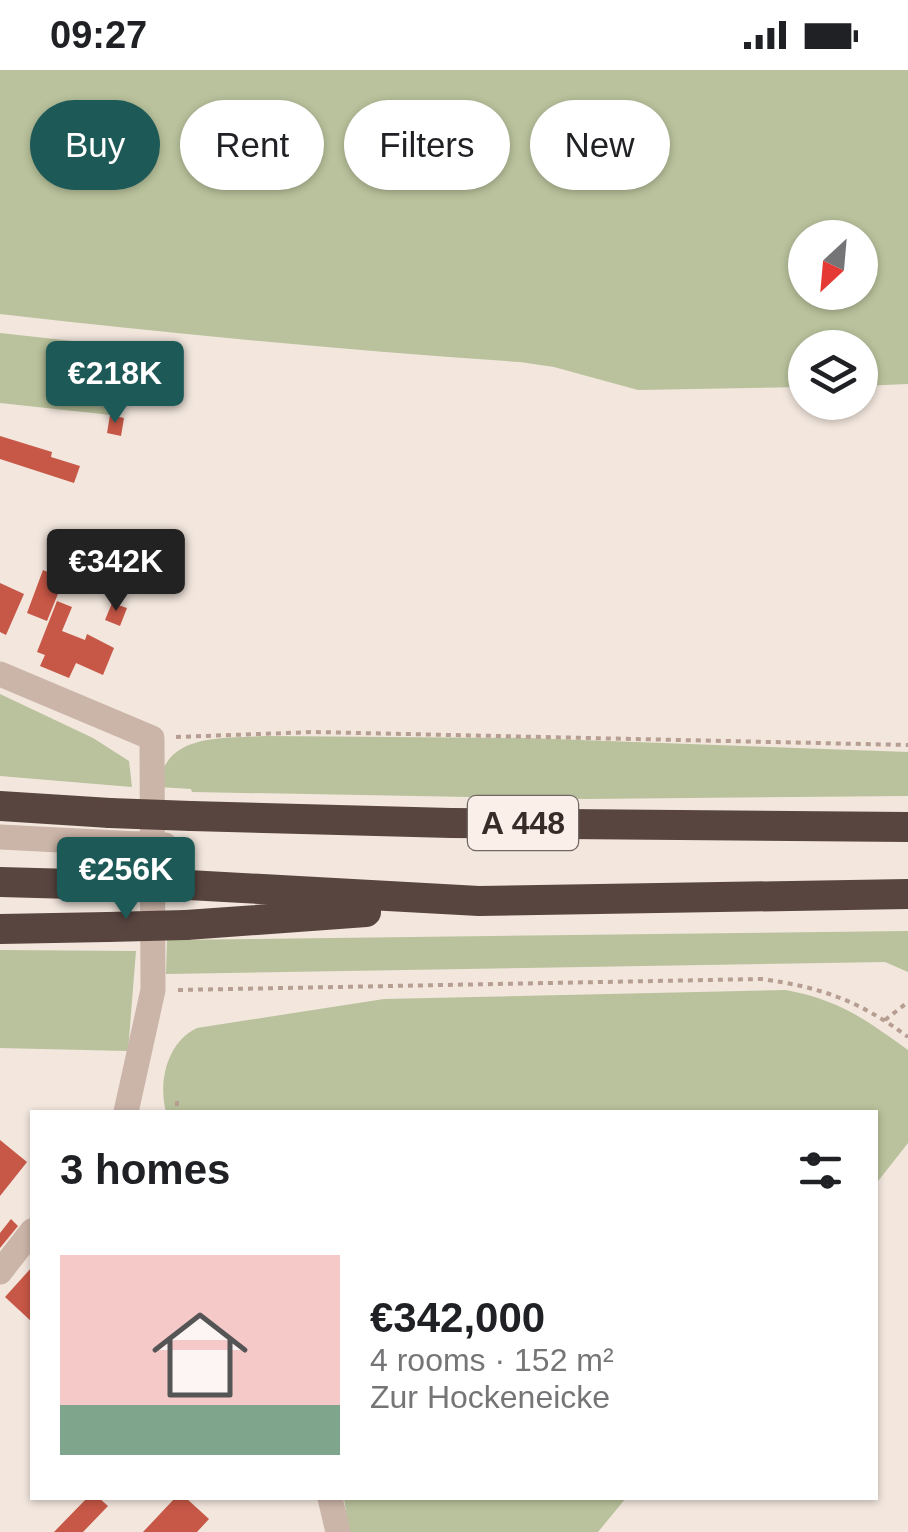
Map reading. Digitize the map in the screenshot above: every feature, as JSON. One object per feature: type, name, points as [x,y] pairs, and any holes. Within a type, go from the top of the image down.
[{"type":"highway","name":"A 448","points":[[0,806],[451,823],[908,827]]},
{"type":"highway","name":"A 448","points":[[0,882],[188,885],[478,901]]},
{"type":"highway","name":"A 448","points":[[0,929],[186,924],[478,901],[908,894]]},
{"type":"street","points":[[0,674],[152,738],[154,990],[129,1110]]},
{"type":"street","points":[[0,836],[165,845]]},
{"type":"street","points":[[0,1272],[30,1234]]},
{"type":"street","points":[[330,1500],[338,1532]]},
{"type":"path","points":[[152,738],[334,732],[908,745]]},
{"type":"path","points":[[154,990],[761,979],[805,984],[846,998],[908,1037]]},
{"type":"path","points":[[885,1020],[908,1002]]},
{"type":"path","points":[[177,1101],[177,1110]]},
{"type":"green space","points":[[0,70],[908,70],[908,384],[878,385],[878,330],[788,330],[788,387],[638,390],[520,362],[0,314]]},
{"type":"green space","points":[[0,333],[127,347],[120,416],[0,403]]},
{"type":"green space","points":[[0,694],[93,738],[129,761],[132,787],[0,776]]},
{"type":"green space","points":[[526,738],[908,752],[908,796],[586,799],[192,792],[159,787],[163,769],[184,747],[215,739]]},
{"type":"green space","points":[[908,931],[908,972],[885,962],[166,974],[167,940]]},
{"type":"green space","points":[[0,950],[136,951],[128,1051],[0,1048]]},
{"type":"green space","points":[[786,990],[821,999],[851,1012],[908,1050],[908,1143],[878,1181],[878,1110],[166,1110],[163,1088],[167,1064],[178,1043],[197,1028],[384,999]]},
{"type":"green space","points":[[344,1500],[624,1500],[598,1532],[349,1532]]},
{"type":"building","points":[[110,415],[124,418],[121,436],[107,433]]},
{"type":"building","points":[[0,436],[52,452],[51,457],[80,466],[74,483],[0,459]]},
{"type":"building","points":[[43,570],[64,579],[47,621],[27,613]]},
{"type":"building","points":[[0,583],[24,594],[6,635],[0,632]]},
{"type":"building","points":[[57,601],[72,607],[62,631],[85,640],[87,634],[114,648],[103,675],[76,663],[69,678],[40,666],[45,655],[37,652]]},
{"type":"building","points":[[112,603],[127,608],[120,626],[105,620]]},
{"type":"building","points":[[0,1140],[27,1162],[0,1196]]},
{"type":"building","points":[[11,1219],[18,1226],[0,1248],[0,1233]]},
{"type":"building","points":[[30,1269],[30,1320],[5,1297]]},
{"type":"building","points":[[85,1500],[101,1500],[108,1506],[83,1532],[54,1532]]},
{"type":"building","points":[[173,1500],[188,1500],[209,1519],[197,1532],[143,1532]]}]
